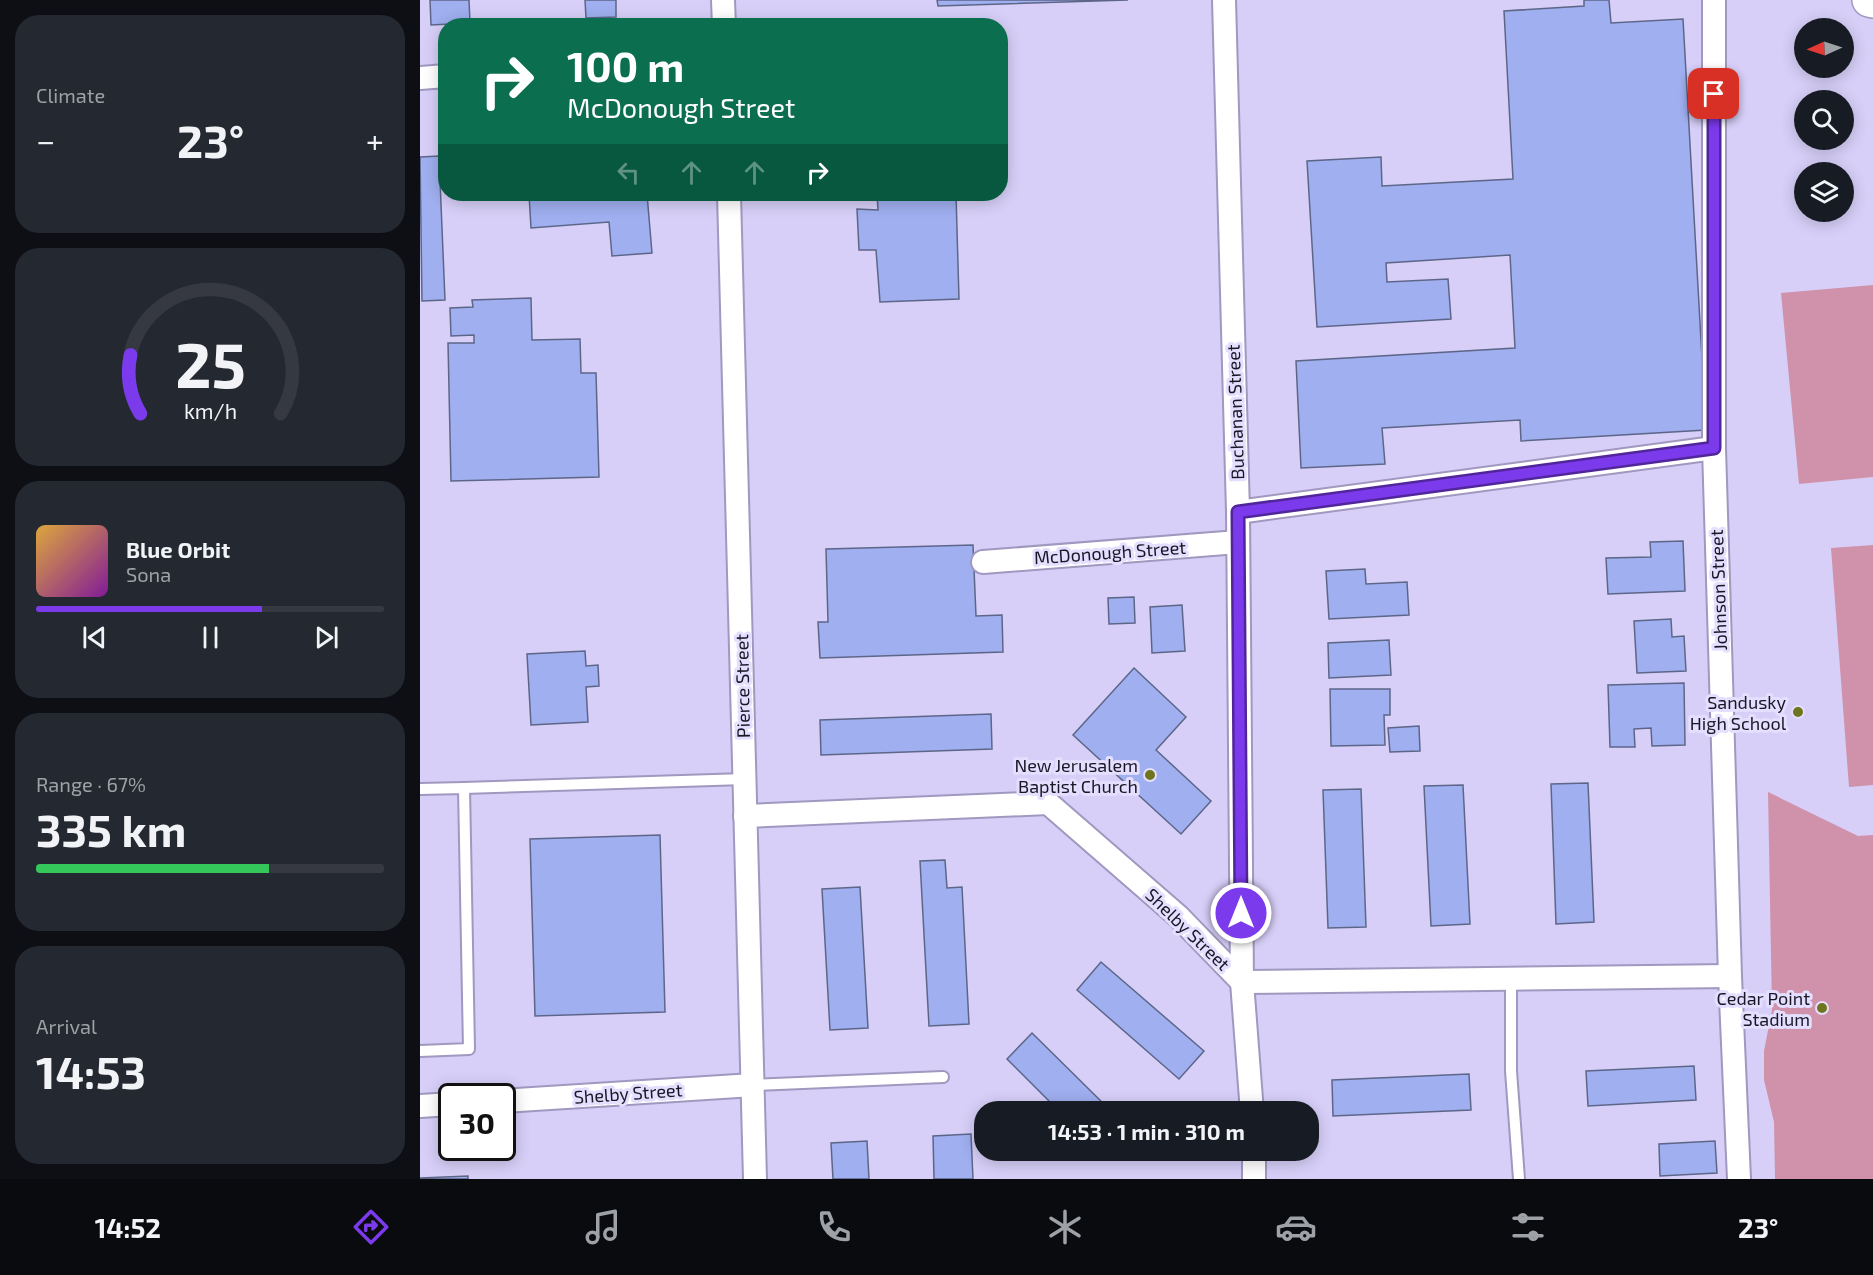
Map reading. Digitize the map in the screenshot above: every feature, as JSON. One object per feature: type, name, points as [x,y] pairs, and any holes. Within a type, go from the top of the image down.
[{"type":"street","points":[[723,0],[724,18]]},
{"type":"street","name":"Buchanan Street","points":[[1224,0],[1238,512],[1242,982],[1251,1101]]},
{"type":"street","name":"Johnson Street","points":[[1714,0],[1714,448],[1730,976],[1739,1179]]},
{"type":"street","points":[[420,78],[438,77]]},
{"type":"street","name":"Pierce Street","points":[[729,201],[755,1179]]},
{"type":"street","points":[[1238,512],[1714,448]]},
{"type":"street","name":"McDonough Street","points":[[983,562],[1238,542]]},
{"type":"street","name":"Shelby Street","points":[[745,816],[1048,803],[1178,916],[1242,982],[1730,976]]},
{"type":"street","name":"Shelby Street","points":[[516,1100],[753,1085]]},
{"type":"street","points":[[420,1106],[438,1105]]},
{"type":"street","points":[[1254,1161],[1254,1179]]},
{"type":"lane","points":[[420,789],[745,779]]},
{"type":"lane","points":[[420,1051],[469,1048],[464,788]]},
{"type":"lane","points":[[1511,979],[1511,1071],[1519,1179]]},
{"type":"lane","points":[[753,1085],[943,1077]]},
{"type":"shaded area","points":[[1873,285],[1873,477],[1799,484],[1781,293]]},
{"type":"shaded area","points":[[1873,545],[1873,785],[1849,787],[1831,548]]},
{"type":"shaded area","name":"Cedar Point Stadium","points":[[1768,792],[1858,836],[1873,835],[1873,1179],[1775,1179],[1774,1122],[1764,1080],[1764,1051],[1772,1010]]},
{"type":"building","points":[[430,0],[469,0],[470,18],[438,18],[438,25],[431,25]]},
{"type":"building","points":[[585,0],[616,0],[616,17],[586,18]]},
{"type":"building","points":[[937,0],[1128,0],[938,6]]},
{"type":"building","points":[[1584,0],[1609,0],[1611,23],[1683,19],[1706,430],[1521,441],[1520,420],[1382,428],[1385,464],[1301,468],[1296,361],[1515,348],[1510,255],[1386,263],[1387,282],[1448,279],[1451,319],[1317,327],[1307,161],[1381,157],[1382,186],[1513,179],[1504,11],[1584,6]]},
{"type":"building","points":[[438,156],[438,201],[441,201],[445,300],[422,301],[420,157]]},
{"type":"building","points":[[529,201],[648,201],[652,253],[612,256],[609,222],[531,228]]},
{"type":"building","points":[[877,201],[956,201],[959,299],[880,302],[876,250],[859,250],[857,209],[878,210]]},
{"type":"building","points":[[531,298],[532,340],[580,339],[581,373],[596,373],[599,477],[451,481],[448,343],[474,343],[474,335],[451,336],[450,308],[473,307],[472,300]]},
{"type":"building","points":[[1683,541],[1685,591],[1608,594],[1606,558],[1651,557],[1650,542]]},
{"type":"building","points":[[973,545],[976,616],[1002,615],[1003,652],[820,658],[818,622],[828,622],[826,549]]},
{"type":"building","points":[[1365,569],[1366,584],[1407,582],[1409,615],[1329,619],[1326,571]]},
{"type":"building","points":[[1134,597],[1135,623],[1109,624],[1108,598]]},
{"type":"building","points":[[1182,605],[1185,651],[1152,653],[1150,607]]},
{"type":"building","points":[[1671,619],[1672,637],[1684,636],[1686,671],[1637,673],[1634,621]]},
{"type":"building","points":[[1389,640],[1391,675],[1329,678],[1328,643]]},
{"type":"building","points":[[585,651],[586,666],[598,665],[599,686],[586,687],[588,722],[531,725],[527,654]]},
{"type":"building","name":"New Jerusalem Baptist Church","points":[[1134,668],[1186,717],[1156,750],[1211,801],[1181,834],[1073,735]]},
{"type":"building","points":[[1684,683],[1685,745],[1652,746],[1651,728],[1634,729],[1635,747],[1610,747],[1608,685]]},
{"type":"building","points":[[1330,689],[1390,689],[1390,715],[1384,715],[1385,745],[1331,746]]},
{"type":"building","points":[[991,714],[992,749],[821,755],[820,720]]},
{"type":"building","points":[[1419,726],[1420,751],[1390,752],[1388,728]]},
{"type":"building","points":[[1588,783],[1594,922],[1556,924],[1551,784]]},
{"type":"building","points":[[1463,785],[1470,924],[1431,926],[1424,786]]},
{"type":"building","points":[[1361,789],[1366,927],[1328,928],[1323,790]]},
{"type":"building","points":[[660,835],[665,1012],[535,1016],[530,839]]},
{"type":"building","points":[[945,860],[947,888],[962,887],[969,1024],[929,1026],[920,861]]},
{"type":"building","points":[[860,887],[868,1028],[830,1030],[822,889]]},
{"type":"building","points":[[1101,962],[1204,1051],[1179,1079],[1077,990]]},
{"type":"building","points":[[1032,1033],[1101,1101],[1049,1101],[1007,1059]]},
{"type":"building","points":[[1694,1066],[1696,1100],[1588,1106],[1586,1071]]},
{"type":"building","points":[[1469,1074],[1471,1110],[1333,1116],[1332,1080]]},
{"type":"building","points":[[971,1134],[973,1179],[934,1179],[933,1136]]},
{"type":"building","points":[[867,1141],[869,1179],[833,1179],[831,1143]]},
{"type":"building","points":[[1715,1141],[1717,1173],[1660,1176],[1659,1144]]},
{"type":"building","points":[[468,1176],[468,1179],[420,1179],[420,1178]]},
{"type":"place","name":"Sandusky High School","points":[[1798,712]]},
{"type":"place","name":"New Jerusalem Baptist Church","points":[[1150,775]]},
{"type":"place","name":"Cedar Point Stadium","points":[[1822,1008]]},
{"type":"route","points":[[1241,913],[1238,512],[1714,448],[1714,94]]}]
